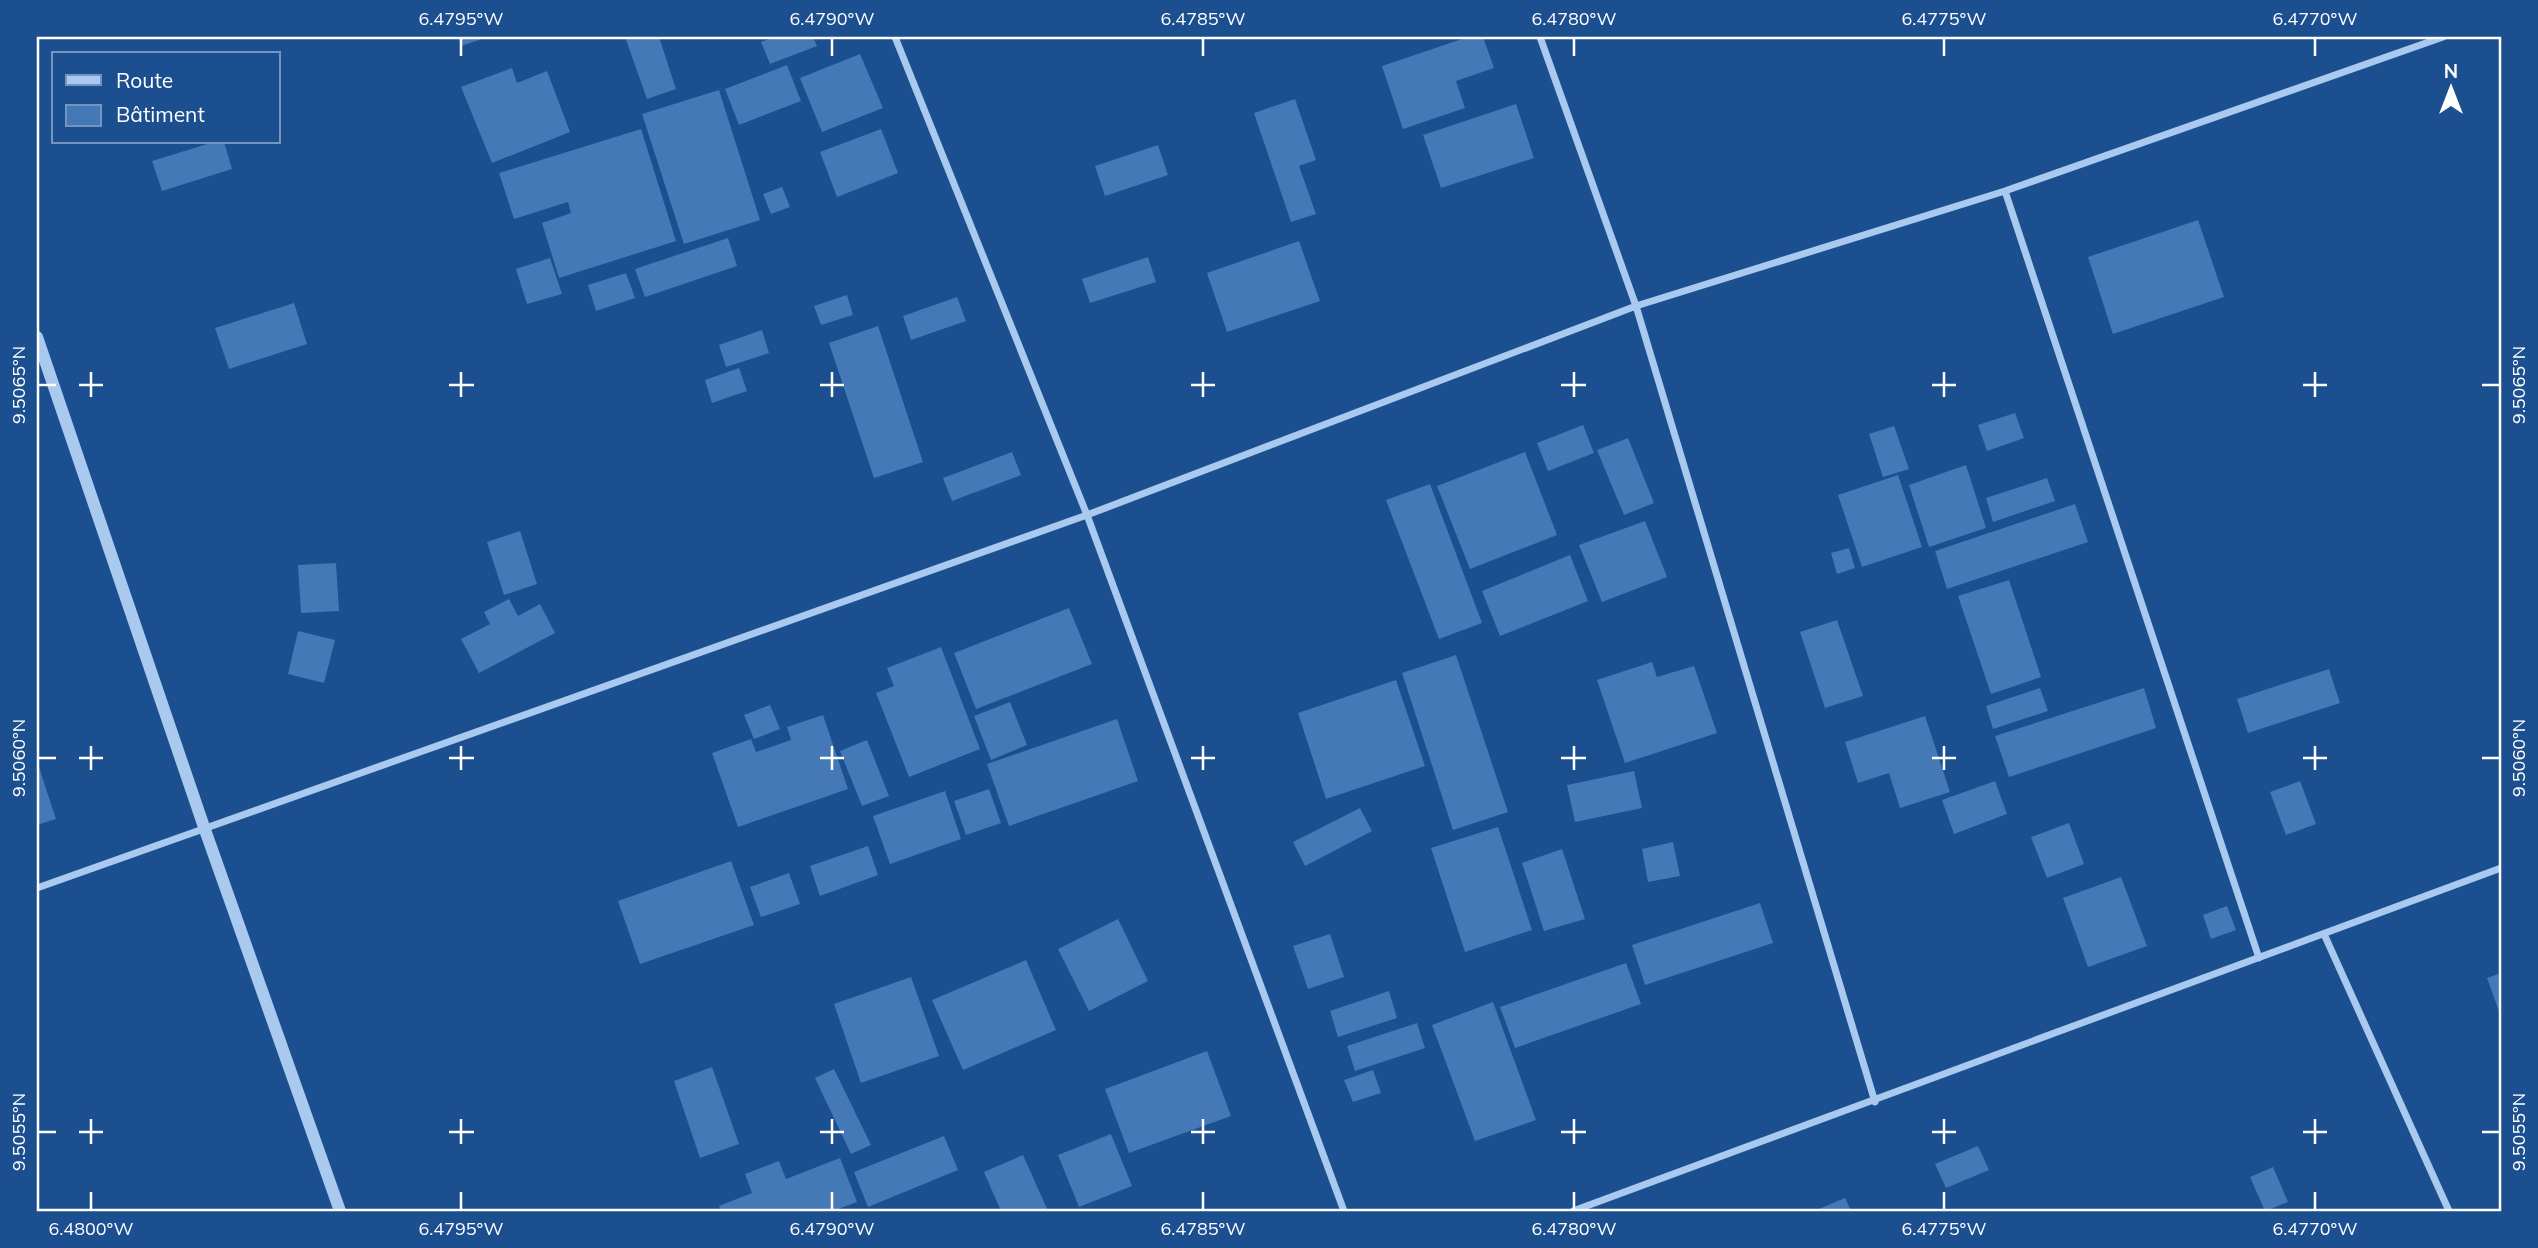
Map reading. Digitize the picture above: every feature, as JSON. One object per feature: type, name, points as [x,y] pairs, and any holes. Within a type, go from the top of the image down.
[{"type":"street","points":[[895,37],[1087,515],[1344,1211]]},
{"type":"street","points":[[1541,37],[1636,306],[1875,1102]]},
{"type":"street","points":[[37,888],[1087,515],[1636,306],[2005,191],[2443,37]]},
{"type":"street","points":[[2005,191],[2259,957]]},
{"type":"street","points":[[37,337],[204,827],[340,1211]]},
{"type":"street","points":[[1573,1211],[1875,1102],[2501,868]]},
{"type":"street","points":[[2324,934],[2449,1211]]},
{"type":"building","points":[[459,37],[488,37],[461,46]]},
{"type":"building","points":[[625,37],[659,37],[676,89],[647,99]]},
{"type":"building","points":[[774,37],[813,37],[817,46],[770,64],[761,42]]},
{"type":"building","points":[[1468,37],[1483,37],[1494,68],[1456,81],[1465,108],[1403,129],[1382,66]]},
{"type":"building","points":[[860,54],[883,108],[822,132],[800,78]]},
{"type":"building","points":[[787,65],[801,101],[739,125],[725,89]]},
{"type":"building","points":[[512,68],[517,83],[547,71],[570,132],[492,163],[461,87]]},
{"type":"building","points":[[719,90],[760,220],[684,244],[642,114]]},
{"type":"building","points":[[1295,99],[1316,160],[1299,166],[1316,214],[1291,222],[1254,113]]},
{"type":"building","points":[[1516,104],[1534,158],[1441,188],[1423,135]]},
{"type":"building","points":[[641,129],[676,241],[559,278],[542,223],[571,213],[568,202],[514,219],[499,173]]},
{"type":"building","points":[[881,129],[898,173],[837,197],[820,152]]},
{"type":"building","points":[[207,144],[225,144],[232,169],[162,191],[152,161]]},
{"type":"building","points":[[1158,145],[1168,175],[1105,196],[1095,166]]},
{"type":"building","points":[[782,187],[790,207],[771,214],[763,194]]},
{"type":"building","points":[[2198,220],[2224,297],[2113,334],[2088,257]]},
{"type":"building","points":[[728,238],[737,266],[645,297],[635,269]]},
{"type":"building","points":[[1299,241],[1320,301],[1227,332],[1207,273]]},
{"type":"building","points":[[1148,257],[1156,282],[1090,303],[1082,279]]},
{"type":"building","points":[[550,258],[562,294],[527,304],[516,269]]},
{"type":"building","points":[[626,273],[635,298],[596,311],[588,285]]},
{"type":"building","points":[[847,295],[853,315],[821,325],[814,306]]},
{"type":"building","points":[[957,297],[966,321],[911,340],[903,316]]},
{"type":"building","points":[[294,303],[307,344],[229,369],[215,328]]},
{"type":"building","points":[[878,326],[923,462],[874,478],[829,343]]},
{"type":"building","points":[[762,330],[769,353],[726,367],[719,345]]},
{"type":"building","points":[[739,368],[747,391],[712,403],[705,380]]},
{"type":"building","points":[[2015,413],[2024,438],[1987,451],[1978,425]]},
{"type":"building","points":[[1583,425],[1594,453],[1548,471],[1537,443]]},
{"type":"building","points":[[1894,426],[1909,469],[1883,477],[1869,434]]},
{"type":"building","points":[[1628,438],[1654,503],[1624,515],[1597,450]]},
{"type":"building","points":[[1012,452],[1021,475],[952,501],[943,478]]},
{"type":"building","points":[[1525,452],[1557,535],[1470,569],[1437,486]]},
{"type":"building","points":[[1966,465],[1986,528],[1929,547],[1909,485]]},
{"type":"building","points":[[1898,475],[1922,547],[1862,567],[1838,495]]},
{"type":"building","points":[[2047,478],[2055,501],[1993,522],[1986,498]]},
{"type":"building","points":[[1430,484],[1482,623],[1439,639],[1386,500]]},
{"type":"building","points":[[2075,504],[2088,542],[1947,589],[1935,551]]},
{"type":"building","points":[[1645,521],[1667,577],[1602,602],[1579,545]]},
{"type":"building","points":[[520,531],[537,584],[504,595],[487,542]]},
{"type":"building","points":[[1849,548],[1855,568],[1837,574],[1831,553]]},
{"type":"building","points":[[1570,555],[1588,601],[1500,636],[1482,591]]},
{"type":"building","points":[[336,563],[339,611],[301,613],[298,565]]},
{"type":"building","points":[[2009,580],[2041,677],[1991,694],[1958,596]]},
{"type":"building","points":[[509,599],[518,616],[540,604],[555,633],[479,673],[461,639],[490,624],[484,612]]},
{"type":"building","points":[[1069,608],[1092,664],[976,709],[954,653]]},
{"type":"building","points":[[1837,620],[1863,696],[1825,708],[1800,632]]},
{"type":"building","points":[[298,631],[335,640],[324,683],[288,674]]},
{"type":"building","points":[[941,647],[980,749],[909,777],[876,693],[894,686],[887,668]]},
{"type":"building","points":[[1456,655],[1508,812],[1453,830],[1402,673]]},
{"type":"building","points":[[1652,662],[1657,677],[1694,666],[1717,733],[1625,763],[1597,680]]},
{"type":"building","points":[[2329,669],[2340,703],[2248,733],[2237,699]]},
{"type":"building","points":[[1396,680],[1425,766],[1326,799],[1298,713]]},
{"type":"building","points":[[2040,688],[2048,711],[1993,729],[1986,706]]},
{"type":"building","points":[[2144,688],[2156,728],[2009,777],[1995,736]]},
{"type":"building","points":[[1010,702],[1027,745],[991,760],[974,716]]},
{"type":"building","points":[[770,705],[780,729],[754,739],[744,715]]},
{"type":"building","points":[[823,715],[848,789],[738,827],[712,753],[751,739],[756,752],[791,740],[787,727]]},
{"type":"building","points":[[1925,716],[1950,792],[1900,808],[1889,773],[1858,783],[1845,742]]},
{"type":"building","points":[[1117,719],[1138,781],[1009,826],[987,764]]},
{"type":"building","points":[[867,740],[889,796],[862,806],[840,751]]},
{"type":"building","points":[[37,761],[56,819],[37,825]]},
{"type":"building","points":[[1634,771],[1642,808],[1575,822],[1567,785]]},
{"type":"building","points":[[1995,781],[2007,814],[1954,834],[1942,800]]},
{"type":"building","points":[[2300,781],[2316,824],[2286,835],[2270,792]]},
{"type":"building","points":[[989,789],[1001,823],[966,835],[954,801]]},
{"type":"building","points":[[945,791],[961,839],[890,864],[873,816]]},
{"type":"building","points":[[1360,808],[1372,831],[1305,866],[1293,842]]},
{"type":"building","points":[[2069,823],[2084,864],[2047,878],[2031,837]]},
{"type":"building","points":[[1498,827],[1532,930],[1465,952],[1431,848]]},
{"type":"building","points":[[1673,842],[1680,876],[1648,882],[1642,849]]},
{"type":"building","points":[[868,846],[878,875],[820,896],[810,866]]},
{"type":"building","points":[[1562,849],[1585,919],[1544,931],[1522,863]]},
{"type":"building","points":[[731,861],[754,925],[640,964],[618,901]]},
{"type":"building","points":[[789,873],[800,904],[761,917],[750,887]]},
{"type":"building","points":[[2121,877],[2147,946],[2088,967],[2063,898]]},
{"type":"building","points":[[1760,903],[1773,943],[1645,985],[1632,945]]},
{"type":"building","points":[[2227,906],[2236,930],[2211,939],[2203,915]]},
{"type":"building","points":[[1118,919],[1148,981],[1089,1011],[1058,949]]},
{"type":"building","points":[[1330,934],[1344,977],[1308,989],[1293,946]]},
{"type":"building","points":[[1026,960],[1056,1030],[963,1070],[932,1000]]},
{"type":"building","points":[[1626,963],[1641,1004],[1515,1048],[1500,1007]]},
{"type":"building","points":[[2501,973],[2501,1017],[2487,978]]},
{"type":"building","points":[[911,977],[939,1056],[861,1083],[834,1004]]},
{"type":"building","points":[[1389,991],[1397,1018],[1338,1037],[1330,1011]]},
{"type":"building","points":[[1493,1002],[1536,1120],[1475,1141],[1432,1025]]},
{"type":"building","points":[[1417,1023],[1425,1048],[1355,1071],[1347,1046]]},
{"type":"building","points":[[1207,1051],[1231,1116],[1129,1153],[1105,1089]]},
{"type":"building","points":[[712,1067],[739,1144],[700,1158],[674,1081]]},
{"type":"building","points":[[834,1069],[871,1145],[851,1154],[815,1078]]},
{"type":"building","points":[[1373,1070],[1381,1093],[1353,1102],[1344,1080]]},
{"type":"building","points":[[1111,1134],[1132,1186],[1079,1207],[1058,1155]]},
{"type":"building","points":[[944,1136],[958,1170],[868,1207],[854,1172]]},
{"type":"building","points":[[1978,1146],[1989,1170],[1946,1188],[1935,1164]]},
{"type":"building","points":[[1023,1155],[1048,1211],[1001,1211],[984,1172]]},
{"type":"building","points":[[840,1158],[857,1202],[833,1211],[721,1211],[719,1206],[752,1193],[745,1174],[779,1161],[786,1179]]},
{"type":"building","points":[[2273,1167],[2288,1202],[2265,1211],[2250,1177]]},
{"type":"building","points":[[1845,1198],[1851,1211],[1814,1211]]}]
